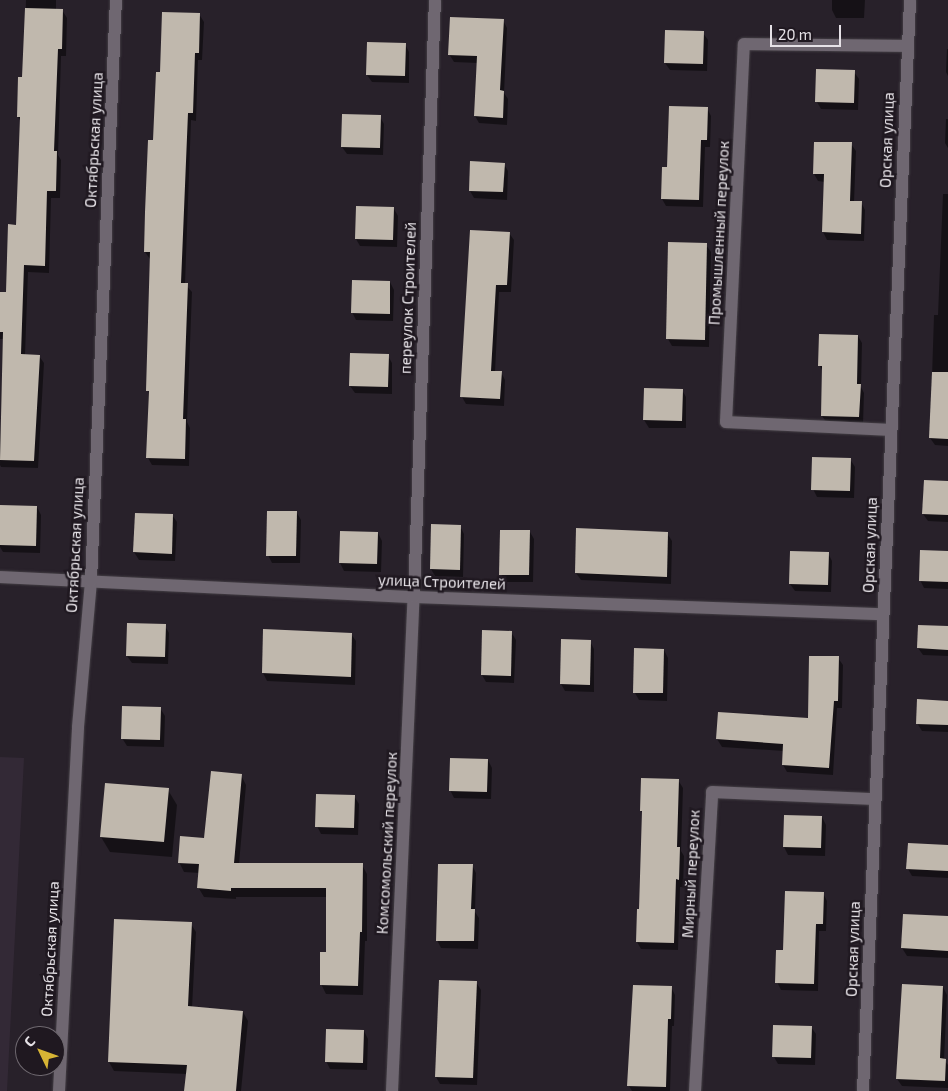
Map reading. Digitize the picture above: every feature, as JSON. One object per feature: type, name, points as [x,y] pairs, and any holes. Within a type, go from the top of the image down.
[{"type":"street","name":"Октябрьская улица","points":[[59,1091],[78,736],[91,581],[116,0]]},
{"type":"street","name":"переулок Строителей","points":[[414,597],[435,0]]},
{"type":"street","name":"Орская улица","points":[[863,1091],[910,0]]},
{"type":"street","name":"Промышленный переулок","points":[[891,430],[726,422],[744,44],[908,46]]},
{"type":"street","name":"улица Строителей","points":[[0,577],[414,597],[883,614]]},
{"type":"street","name":"Комсомольский переулок","points":[[392,1091],[414,597]]},
{"type":"street","name":"Мирный переулок","points":[[695,1091],[712,792],[876,798]]},
{"type":"shaded area","points":[[0,757],[24,758],[7,1091],[0,1091]]},
{"type":"building","points":[[25,8],[63,9],[62,49],[58,49],[54,151],[57,151],[56,191],[47,191],[45,266],[24,265],[21,354],[40,355],[34,461],[0,460],[3,332],[0,332],[0,292],[6,292],[8,224],[16,225],[20,117],[17,117],[18,77],[22,77]]},
{"type":"building","points":[[162,12],[200,13],[199,53],[195,53],[193,113],[188,113],[181,283],[188,283],[183,419],[186,419],[185,459],[146,458],[149,391],[146,391],[150,252],[144,252],[145,212],[148,140],[153,140],[156,72],[160,72]]},
{"type":"building","points":[[450,17],[504,19],[500,90],[504,91],[503,118],[474,116],[477,56],[448,55]]},
{"type":"building","points":[[665,30],[704,31],[703,64],[664,63]]},
{"type":"building","points":[[367,42],[406,43],[405,76],[366,75]]},
{"type":"building","points":[[816,69],[855,70],[854,103],[815,102]]},
{"type":"building","points":[[669,106],[708,107],[707,140],[701,140],[699,200],[661,199],[662,167],[667,167]]},
{"type":"building","points":[[342,114],[381,115],[380,148],[341,147]]},
{"type":"building","points":[[814,142],[852,142],[850,201],[862,201],[861,234],[822,232],[824,174],[813,174]]},
{"type":"building","points":[[470,161],[505,163],[503,192],[469,191]]},
{"type":"building","points":[[356,206],[394,207],[393,240],[355,239]]},
{"type":"building","points":[[470,230],[510,232],[507,285],[496,285],[491,371],[502,371],[500,399],[460,397]]},
{"type":"building","points":[[668,242],[707,243],[705,340],[666,339]]},
{"type":"building","points":[[352,280],[390,281],[390,314],[351,313]]},
{"type":"building","points":[[819,334],[858,335],[857,384],[861,384],[859,417],[821,416],[822,366],[818,366]]},
{"type":"building","points":[[350,353],[389,354],[388,387],[349,386]]},
{"type":"building","points":[[932,372],[948,372],[948,439],[929,438]]},
{"type":"building","points":[[644,388],[683,389],[682,421],[643,420]]},
{"type":"building","points":[[812,457],[851,458],[850,491],[811,490]]},
{"type":"building","points":[[924,480],[948,481],[948,515],[922,514]]},
{"type":"building","points":[[0,505],[37,506],[36,546],[0,545]]},
{"type":"building","points":[[267,511],[297,511],[296,556],[266,556]]},
{"type":"building","points":[[135,513],[173,514],[172,554],[133,552]]},
{"type":"building","points":[[431,524],[461,525],[460,570],[430,569]]},
{"type":"building","points":[[576,528],[668,532],[667,577],[575,573]]},
{"type":"building","points":[[500,530],[530,530],[529,575],[499,575]]},
{"type":"building","points":[[340,531],[378,532],[377,564],[339,563]]},
{"type":"building","points":[[920,550],[948,551],[948,582],[919,581]]},
{"type":"building","points":[[790,551],[829,552],[828,585],[789,584]]},
{"type":"building","points":[[127,623],[166,624],[165,657],[126,656]]},
{"type":"building","points":[[918,625],[948,626],[948,650],[917,648]]},
{"type":"building","points":[[263,629],[352,633],[351,677],[262,673]]},
{"type":"building","points":[[482,630],[512,631],[511,676],[481,675]]},
{"type":"building","points":[[561,639],[591,640],[590,685],[560,684]]},
{"type":"building","points":[[634,648],[664,649],[663,693],[633,693]]},
{"type":"building","points":[[809,656],[839,656],[838,701],[834,701],[829,768],[782,765],[783,744],[716,739],[718,712],[808,718]]},
{"type":"building","points":[[917,699],[948,701],[948,725],[916,724]]},
{"type":"building","points":[[122,706],[161,707],[160,740],[121,739]]},
{"type":"building","points":[[450,758],[488,759],[487,792],[449,791]]},
{"type":"building","points":[[211,771],[242,774],[234,863],[363,863],[362,932],[360,932],[358,986],[320,985],[320,952],[326,952],[326,888],[231,888],[231,891],[197,888],[199,864],[178,863],[180,836],[204,838]]},
{"type":"building","points":[[641,778],[679,779],[677,847],[680,847],[679,880],[676,879],[674,943],[636,942],[642,811],[640,811]]},
{"type":"building","points":[[105,783],[169,788],[164,842],[100,837]]},
{"type":"building","points":[[316,794],[355,795],[354,828],[315,827]]},
{"type":"building","points":[[784,815],[822,816],[821,848],[783,847]]},
{"type":"building","points":[[908,843],[948,845],[948,871],[906,869]]},
{"type":"building","points":[[438,864],[473,864],[471,909],[475,909],[474,941],[436,941]]},
{"type":"building","points":[[785,891],[824,892],[823,924],[816,924],[814,984],[775,983],[776,950],[783,950]]},
{"type":"building","points":[[903,914],[948,916],[948,951],[901,948]]},
{"type":"building","points":[[114,919],[192,922],[188,1006],[243,1011],[236,1091],[184,1091],[187,1065],[108,1062]]},
{"type":"building","points":[[439,980],[477,981],[473,1078],[435,1077]]},
{"type":"building","points":[[902,984],[943,986],[940,1058],[946,1059],[945,1081],[896,1079]]},
{"type":"building","points":[[633,985],[672,986],[671,1019],[668,1019],[666,1087],[627,1086]]},
{"type":"building","points":[[773,1025],[812,1026],[811,1058],[772,1057]]},
{"type":"building","points":[[326,1029],[364,1030],[363,1063],[325,1062]]}]
